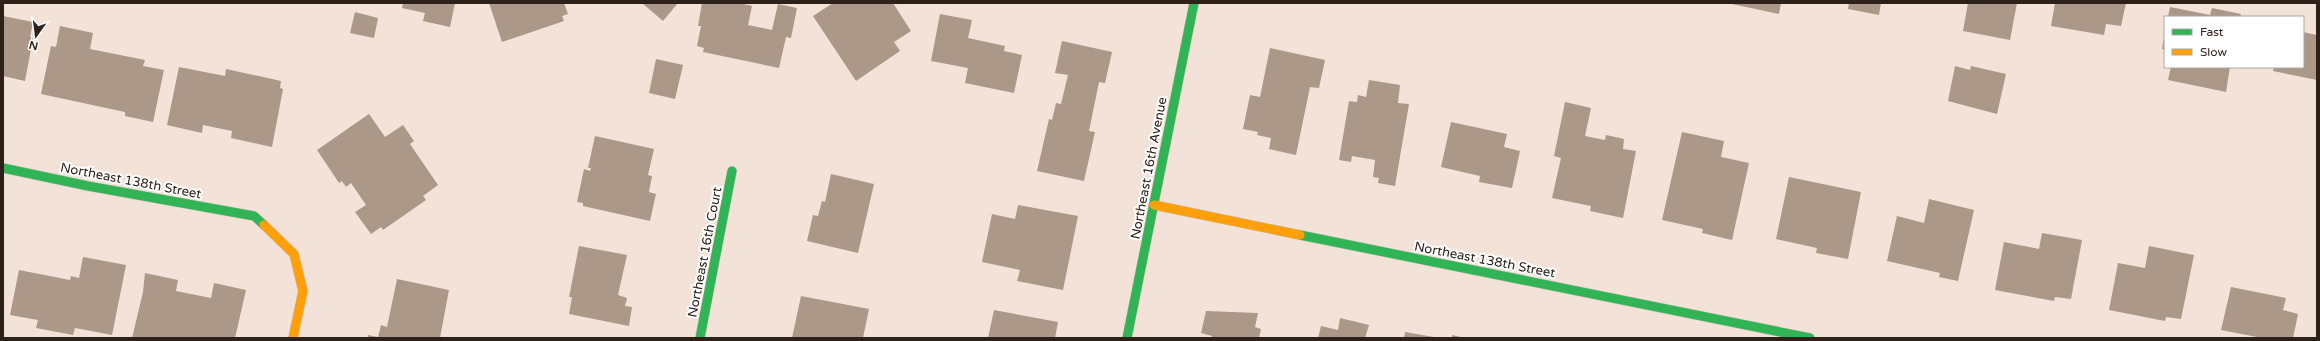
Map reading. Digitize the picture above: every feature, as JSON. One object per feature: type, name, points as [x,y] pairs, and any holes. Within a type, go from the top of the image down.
[{"type":"street","name":"Northeast 16th Avenue","points":[[1127,338],[1194,3]]},
{"type":"street","name":"Northeast 138th Street","points":[[3,168],[88,186],[254,216],[294,254],[303,291],[293,338]]},
{"type":"street","name":"Northeast 16th Court","points":[[700,338],[732,171]]},
{"type":"street","name":"Northeast 138th Street","points":[[1154,205],[1810,338]]},
{"type":"building","points":[[403,3],[455,3],[450,27],[423,21],[425,13],[402,8]]},
{"type":"building","points":[[489,3],[564,3],[568,14],[562,16],[564,21],[502,42]]},
{"type":"building","points":[[642,3],[678,3],[663,21]]},
{"type":"building","points":[[702,3],[739,3],[752,6],[748,25],[772,30],[778,4],[797,8],[791,38],[786,37],[779,68],[703,52],[704,48],[697,46],[701,26],[698,26]]},
{"type":"building","points":[[833,3],[893,3],[911,31],[894,42],[900,51],[856,81],[813,16]]},
{"type":"building","points":[[1727,3],[1781,3],[1779,14]]},
{"type":"building","points":[[1849,3],[1881,3],[1879,15],[1848,9]]},
{"type":"building","points":[[1968,3],[2017,3],[2010,40],[1963,31]]},
{"type":"building","points":[[2055,3],[2126,3],[2121,26],[2106,24],[2104,35],[2051,26]]},
{"type":"building","points":[[2170,7],[2210,15],[2212,8],[2241,14],[2240,16],[2168,16]]},
{"type":"building","points":[[355,12],[378,18],[374,38],[350,33]]},
{"type":"building","points":[[940,14],[972,20],[968,38],[1005,46],[1004,51],[1022,55],[1014,93],[965,83],[968,68],[931,61]]},
{"type":"building","points":[[3,16],[33,22],[30,37],[33,38],[25,81],[3,76]]},
{"type":"building","points":[[60,26],[93,33],[90,49],[145,60],[143,66],[164,70],[153,122],[125,116],[125,112],[41,94],[51,46],[56,47]]},
{"type":"building","points":[[2304,32],[2317,35],[2317,80],[2273,71],[2274,68],[2304,68]]},
{"type":"building","points":[[2164,37],[2164,50],[2162,49]]},
{"type":"building","points":[[1062,41],[1112,52],[1105,83],[1099,82],[1089,131],[1095,132],[1084,181],[1037,171],[1049,119],[1052,120],[1056,103],[1061,104],[1068,75],[1055,73]]},
{"type":"building","points":[[1270,48],[1325,60],[1319,88],[1310,87],[1296,155],[1269,149],[1271,138],[1257,135],[1258,132],[1243,129],[1250,95],[1260,97]]},
{"type":"building","points":[[656,59],[683,65],[675,99],[649,93]]},
{"type":"building","points":[[1955,66],[1970,70],[1971,66],[2006,74],[1997,114],[1948,101]]},
{"type":"building","points":[[179,67],[225,76],[226,69],[281,81],[280,88],[283,89],[272,147],[231,138],[232,131],[203,125],[202,133],[167,125]]},
{"type":"building","points":[[2171,68],[2230,68],[2226,92],[2168,80]]},
{"type":"building","points":[[1369,80],[1400,85],[1398,103],[1409,104],[1395,186],[1378,183],[1379,178],[1373,177],[1375,160],[1352,156],[1351,162],[1339,160],[1349,101],[1357,102],[1358,95],[1366,97]]},
{"type":"building","points":[[1565,102],[1591,108],[1585,136],[1605,140],[1606,135],[1624,139],[1623,149],[1636,151],[1623,218],[1590,211],[1591,206],[1552,198],[1561,158],[1554,156]]},
{"type":"building","points":[[369,114],[385,137],[403,125],[414,141],[410,144],[438,185],[423,196],[426,200],[383,230],[381,227],[371,234],[355,212],[366,205],[351,183],[346,187],[342,181],[339,183],[317,150]]},
{"type":"building","points":[[1451,122],[1507,134],[1504,147],[1520,151],[1512,188],[1479,182],[1480,176],[1441,167]]},
{"type":"building","points":[[1682,132],[1724,141],[1721,157],[1749,163],[1732,240],[1702,233],[1703,229],[1662,220]]},
{"type":"building","points":[[595,136],[654,149],[648,175],[652,176],[649,192],[656,194],[650,221],[583,206],[583,203],[577,202],[584,169],[590,171],[591,168],[588,168]]},
{"type":"building","points":[[831,174],[874,184],[858,253],[807,241],[813,215],[818,216],[822,201],[825,202]]},
{"type":"building","points":[[1789,177],[1861,192],[1848,259],[1816,253],[1817,248],[1776,239]]},
{"type":"building","points":[[1929,199],[1974,210],[1958,281],[1939,277],[1940,273],[1887,261],[1897,216],[1924,223]]},
{"type":"building","points":[[1018,205],[1078,216],[1063,290],[1017,281],[1020,270],[982,262],[992,214],[1015,219]]},
{"type":"building","points":[[2042,233],[2082,240],[2071,299],[2055,297],[2054,301],[1995,290],[2004,242],[2039,249]]},
{"type":"building","points":[[579,246],[627,255],[618,295],[627,298],[625,306],[632,307],[629,326],[569,314],[572,297],[569,297]]},
{"type":"building","points":[[2149,246],[2194,255],[2181,319],[2166,317],[2165,321],[2109,310],[2118,263],[2145,268]]},
{"type":"building","points":[[83,257],[126,265],[112,335],[75,328],[73,335],[36,328],[38,320],[10,315],[19,270],[70,280],[71,276],[79,278]]},
{"type":"building","points":[[145,273],[178,280],[176,291],[211,298],[214,283],[246,290],[235,338],[132,338],[143,292]]},
{"type":"building","points":[[397,279],[449,290],[440,338],[368,338],[368,335],[378,337],[381,325],[387,327]]},
{"type":"building","points":[[2231,287],[2286,298],[2283,310],[2298,314],[2293,338],[2262,338],[2221,330]]},
{"type":"building","points":[[801,296],[869,309],[863,338],[792,338]]},
{"type":"building","points":[[994,310],[1058,322],[1055,338],[988,338]]},
{"type":"building","points":[[1206,311],[1258,313],[1255,327],[1261,329],[1259,338],[1211,338],[1212,336],[1201,333]]},
{"type":"building","points":[[1340,318],[1369,325],[1365,338],[1318,338],[1321,326],[1338,330]]},
{"type":"building","points":[[1405,332],[1434,337],[1434,338],[1404,338]]},
{"type":"building","points":[[1452,335],[1461,337],[1461,338],[1452,338]]},
{"type":"traffic: fast","points":[[1127,338],[1194,3]]},
{"type":"traffic: fast","points":[[3,168],[88,186],[254,216],[264,225]]},
{"type":"traffic: fast","points":[[700,338],[732,171]]},
{"type":"traffic: fast","points":[[1300,235],[1810,338]]},
{"type":"traffic: slow","points":[[1154,205],[1300,235]]},
{"type":"traffic: slow","points":[[264,225],[294,254],[303,291],[293,338]]}]
